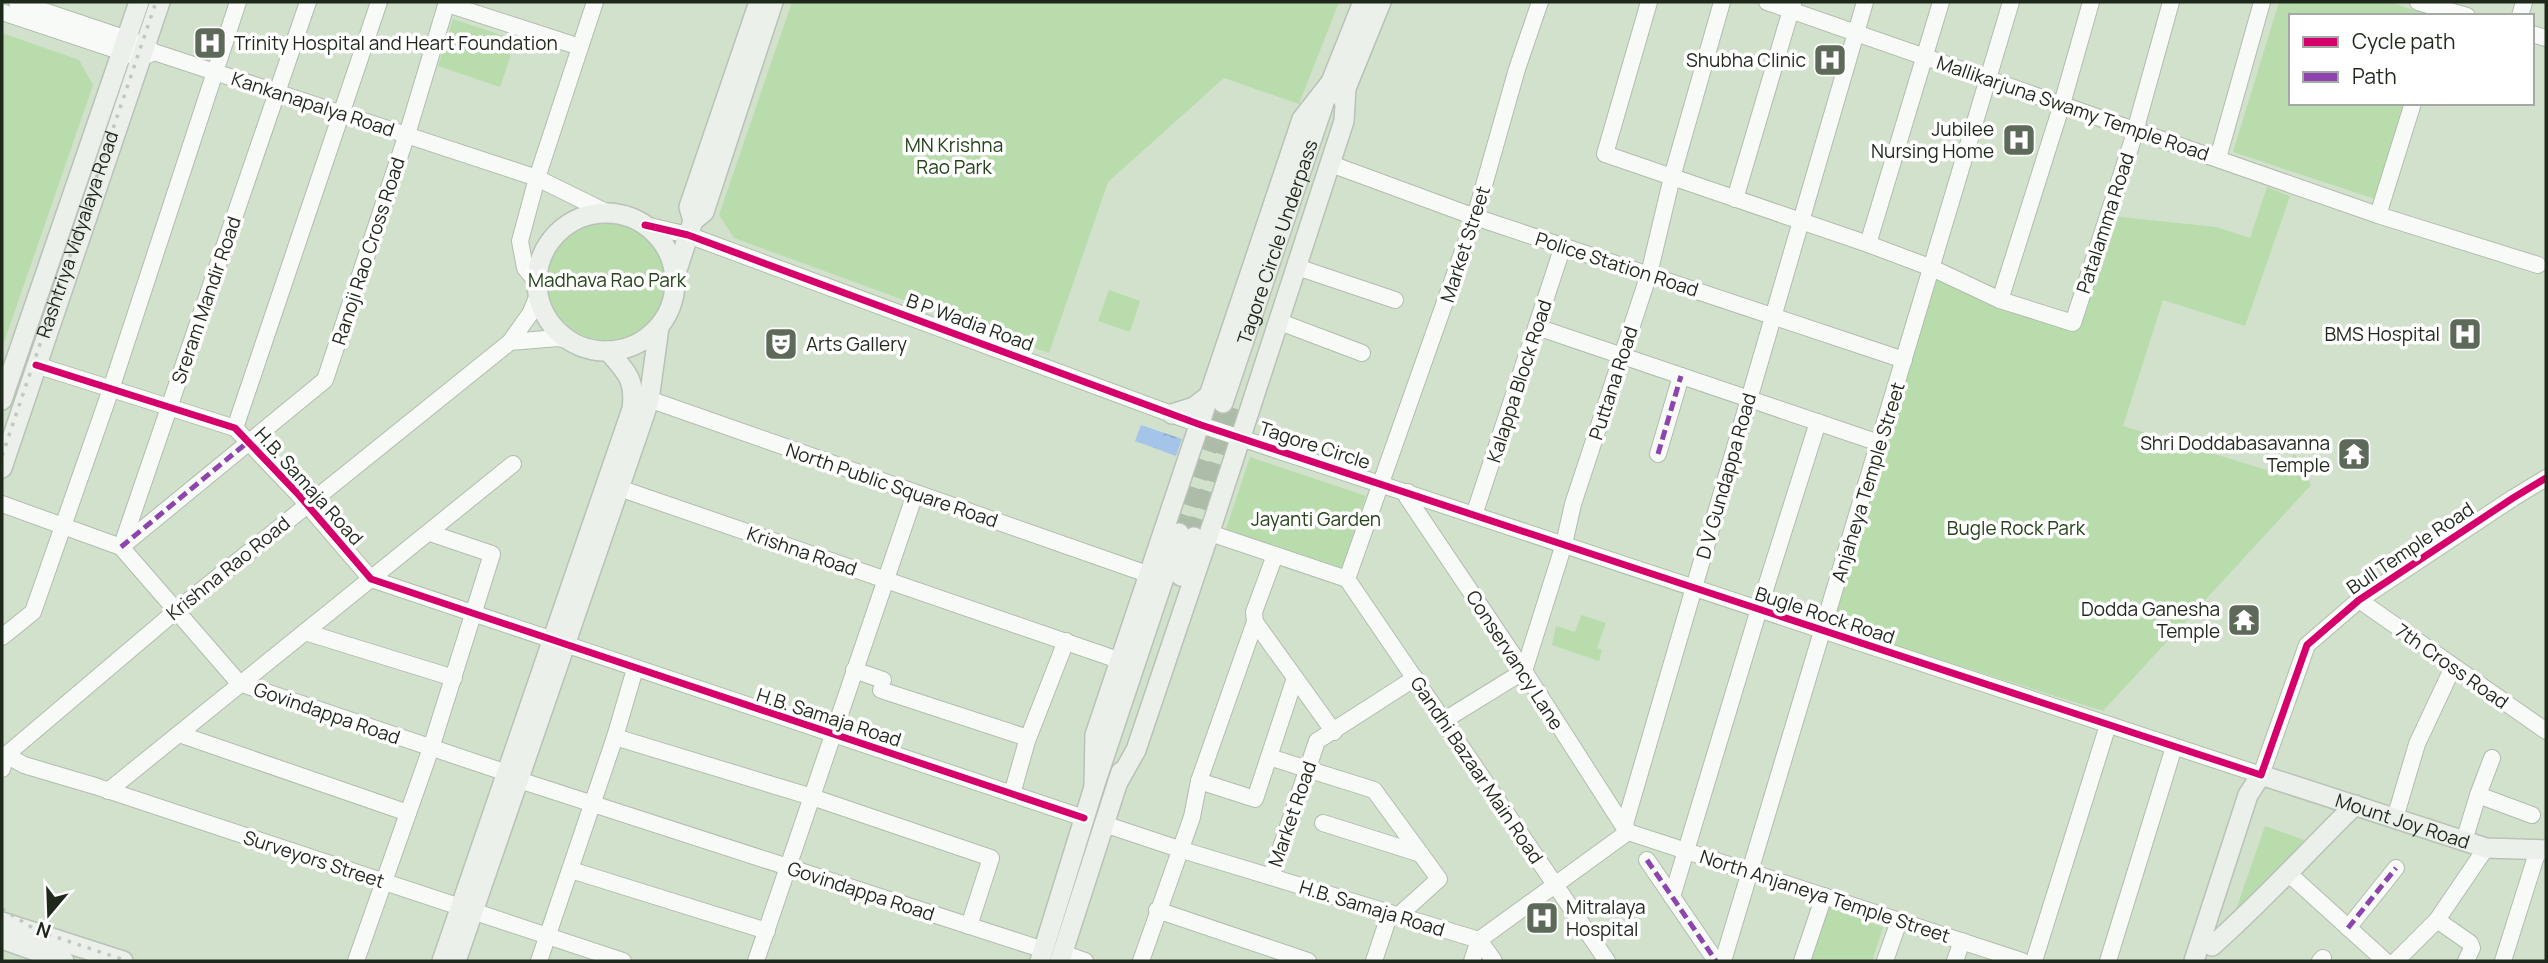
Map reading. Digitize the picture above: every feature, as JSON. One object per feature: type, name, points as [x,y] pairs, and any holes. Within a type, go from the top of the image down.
[{"type":"main road","name":"Rashtriya Vidyalaya Road","points":[[2,468],[138,49],[139,2]]},
{"type":"main road","name":"Rashtriya Vidyalaya Road","points":[[2,400],[138,49],[160,2]]},
{"type":"main road","points":[[558,643],[619,488],[659,327],[672,305],[675,276],[690,228],[689,207],[759,2]]},
{"type":"main road","points":[[690,228],[704,212],[774,2]]},
{"type":"main road","points":[[1052,956],[1084,818],[1094,787],[1194,534],[1240,438],[1280,321],[1344,121],[1338,85],[1363,2]]},
{"type":"main road","points":[[1094,787],[1095,735],[1201,425],[1224,402],[1302,119],[1338,85],[1381,2]]},
{"type":"main road","name":"Tagore Circle Underpass","points":[[1224,402],[1338,85]]},
{"type":"main road","points":[[659,327],[645,339],[627,348],[608,351],[571,341],[556,329],[545,313],[538,289],[541,257],[556,234],[571,223],[589,215],[608,213],[645,225],[659,237],[669,254],[675,276]]},
{"type":"main road","points":[[608,351],[630,378],[641,397]]},
{"type":"main road","points":[[456,961],[467,910],[558,643],[632,409],[641,397]]},
{"type":"main road","points":[[1172,414],[1224,402]]},
{"type":"main road","points":[[1052,956],[1118,782],[1136,750],[1194,534]]},
{"type":"main road","name":"Mount Joy Road","points":[[2261,775],[2486,848],[2544,851]]},
{"type":"main road","name":"Bull Temple Road","points":[[2210,954],[2260,797],[2261,775]]},
{"type":"main road","name":"Bull Temple Road","points":[[2194,961],[2248,795],[2261,775]]},
{"type":"main road","points":[[2210,954],[2355,805]]},
{"type":"main road","points":[[442,961],[467,910]]},
{"type":"main road","points":[[2,922],[123,961]]},
{"type":"main road","points":[[2,939],[64,961]]},
{"type":"street","name":"Kankanapalya Road","points":[[17,2],[138,49]]},
{"type":"street","points":[[2,637],[33,612],[65,527],[238,2]]},
{"type":"street","name":"Sreram Mandir Road","points":[[121,547],[308,2]]},
{"type":"street","points":[[235,428],[379,2]]},
{"type":"street","points":[[538,289],[525,268],[520,241],[537,177],[595,2]]},
{"type":"street","name":"Market Street","points":[[1380,483],[1475,217],[1517,69],[1540,2]]},
{"type":"street","points":[[1650,2],[1605,154],[1868,244],[1932,268],[2000,300],[2091,2]]},
{"type":"street","name":"Puttana Road","points":[[1524,671],[1564,544],[1573,504],[1649,274],[1672,177],[1722,2]]},
{"type":"street","name":"Mallikarjuna Swamy Temple Road","points":[[1767,2],[1792,6],[1855,33],[2378,215],[2538,265]]},
{"type":"street","name":"D V Gundappa Road","points":[[1626,830],[1865,2]]},
{"type":"street","points":[[1868,244],[1941,2]]},
{"type":"street","name":"Anjaheya Temple Street","points":[[1723,961],[2011,2]]},
{"type":"street","name":"Patalamma Road","points":[[2000,300],[2073,323],[2136,129],[2171,2]]},
{"type":"street","points":[[2218,158],[2262,2]]},
{"type":"street","points":[[2418,2],[2460,14]]},
{"type":"street","points":[[447,3],[580,47]]},
{"type":"street","name":"Ranoji Rao Cross Road","points":[[249,441],[325,380],[407,135],[447,3]]},
{"type":"street","points":[[1735,199],[1792,6]]},
{"type":"street","name":"Kankanapalya Road","points":[[2,12],[216,73],[537,177],[608,213]]},
{"type":"street","points":[[2378,215],[2412,105]]},
{"type":"street","name":"Police Station Road","points":[[1331,164],[1475,217],[1904,360]]},
{"type":"street","points":[[645,225],[690,228]]},
{"type":"street","name":"B P Wadia Road","points":[[690,228],[1240,438]]},
{"type":"street","name":"Kalappa Block Road","points":[[1474,515],[1563,246]]},
{"type":"street","points":[[1297,267],[1395,300]]},
{"type":"street","name":"Krishna Rao Road","points":[[3,760],[177,610],[510,342],[530,314],[538,289]]},
{"type":"street","points":[[1280,321],[1362,353]]},
{"type":"street","points":[[1537,327],[1879,443]]},
{"type":"street","points":[[510,342],[558,338],[571,341]]},
{"type":"street","name":"H.B. Samaja Road","points":[[36,365],[235,428],[307,504],[371,579],[1084,818]]},
{"type":"street","points":[[1658,454],[1681,376]]},
{"type":"street","name":"North Public Square Road","points":[[641,397],[1150,575]]},
{"type":"street","points":[[1672,897],[1818,422]]},
{"type":"street","name":"Tagore Circle","points":[[1240,438],[1380,483],[1347,579]]},
{"type":"street","points":[[121,547],[249,441]]},
{"type":"street","points":[[108,791],[513,464]]},
{"type":"street","name":"Bull Temple Road","points":[[2261,775],[2307,645],[2358,600],[2546,478]]},
{"type":"street","name":"Bugle Rock Road","points":[[1380,483],[2261,775]]},
{"type":"street","name":"Krishna Road","points":[[619,488],[1121,661]]},
{"type":"street","name":"Conservancy Lane","points":[[1408,492],[1407,497],[1524,671],[1626,830]]},
{"type":"street","points":[[756,961],[915,494]]},
{"type":"street","name":"Govindappa Road","points":[[2,504],[121,547],[239,683],[592,805],[969,926],[1052,956],[1085,961]]},
{"type":"street","points":[[356,961],[431,748],[492,554],[430,533]]},
{"type":"street","points":[[1194,534],[1275,555],[1347,579]]},
{"type":"street","points":[[1141,961],[1192,817],[1199,781],[1255,622],[1254,612],[1275,555]]},
{"type":"street","name":"Gandhi Bazaar Main Road","points":[[1347,579],[1607,961]]},
{"type":"street","name":"7th Cross Road","points":[[2358,600],[2546,731]]},
{"type":"street","points":[[1255,622],[1334,732]]},
{"type":"street","points":[[305,632],[454,678]]},
{"type":"street","points":[[1012,794],[1028,738],[1066,641]]},
{"type":"street","points":[[2395,818],[2417,744],[2453,667]]},
{"type":"street","points":[[539,961],[615,737],[635,669]]},
{"type":"street","points":[[854,670],[882,685],[1028,738]]},
{"type":"street","points":[[1444,720],[1524,671]]},
{"type":"street","points":[[1199,781],[1255,799],[1294,678]]},
{"type":"street","name":"Market Road","points":[[1271,877],[1317,741],[1415,678]]},
{"type":"street","points":[[2034,961],[2108,725]]},
{"type":"street","points":[[180,734],[408,813]]},
{"type":"street","points":[[615,737],[812,797],[991,858],[969,926]]},
{"type":"street","points":[[2108,961],[2174,747]]},
{"type":"street","points":[[1269,757],[1374,790],[1439,879],[1394,915],[1374,961]]},
{"type":"street","points":[[2464,841],[2492,758]]},
{"type":"street","name":"Surveyors Street","points":[[3,760],[108,791],[623,961]]},
{"type":"street","points":[[2478,795],[2532,815]]},
{"type":"street","points":[[1323,822],[1421,854]]},
{"type":"street","name":"H.B. Samaja Road","points":[[1104,824],[1479,940]]},
{"type":"street","points":[[1472,961],[1479,940],[1626,830]]},
{"type":"street","name":"North Anjaneya Temple Street","points":[[1626,830],[2022,961]]},
{"type":"street","points":[[2396,961],[2437,920],[2486,848]]},
{"type":"street","points":[[2503,961],[2532,870],[2544,851]]},
{"type":"street","points":[[1647,860],[1716,961]]},
{"type":"street","points":[[2348,928],[2396,868]]},
{"type":"street","points":[[571,870],[767,931]]},
{"type":"street","points":[[2532,870],[2546,879]]},
{"type":"street","points":[[2287,873],[2385,961]]},
{"type":"street","points":[[1802,961],[1824,896]]},
{"type":"street","points":[[1157,910],[1308,961]]},
{"type":"street","points":[[1885,961],[1899,920]]},
{"type":"street","points":[[2437,920],[2470,943],[2472,948],[2466,961]]},
{"type":"street","points":[[1479,940],[1494,961]]},
{"type":"street","points":[[1955,961],[1962,941]]},
{"type":"green space","name":"MN Krishna Rao Park","points":[[792,2],[1339,2],[1299,104],[1224,78],[1108,182],[1049,353],[734,238],[719,215]]},
{"type":"green space","points":[[2279,2],[2389,2],[2427,14],[2289,14],[2289,105],[2404,105],[2375,199],[2233,152]]},
{"type":"green space","points":[[453,19],[516,40],[500,87],[438,66]]},
{"type":"green space","points":[[2,33],[79,60],[93,85],[2,348]]},
{"type":"green space","name":"Bugle Rock Park","points":[[2267,187],[2290,196],[2245,326],[2163,300],[2123,426],[2283,475],[2294,453],[2311,485],[2103,711],[1830,625],[1937,275],[2075,326],[2111,216],[2216,227],[2250,238]]},
{"type":"green space","name":"Madhava Rao Park","points":[[607,220],[630,225],[649,238],[662,257],[667,280],[662,303],[649,322],[630,335],[607,340],[584,335],[565,322],[552,303],[547,280],[552,257],[565,238],[584,225]]},
{"type":"green space","points":[[1109,290],[1140,301],[1130,332],[1098,321]]},
{"type":"green space","name":"Jayanti Garden","points":[[1250,457],[1366,496],[1342,568],[1226,529]]},
{"type":"green space","points":[[1581,615],[1606,623],[1597,648],[1602,650],[1599,661],[1552,645],[1556,626],[1575,632]]},
{"type":"green space","points":[[2265,826],[2304,840],[2270,884],[2231,924]]},
{"type":"green space","points":[[1827,907],[1883,927],[1872,961],[1808,961]]},
{"type":"water","points":[[1141,425],[1182,439],[1176,456],[1135,441]]},
{"type":"tunnel","points":[[1179,533],[1223,403]]},
{"type":"tunnel","points":[[1194,537],[1237,408]]},
{"type":"railway","points":[[2,456],[156,2]]},
{"type":"railway","points":[[2,909],[38,931],[127,961]]},
{"type":"marked path","points":[[1658,454],[1681,376]]},
{"type":"marked path","points":[[121,547],[249,441]]},
{"type":"marked path","points":[[1647,860],[1716,961]]},
{"type":"marked path","points":[[2348,928],[2396,868]]},
{"type":"cycle path","points":[[645,225],[688,235],[1201,425],[2261,775],[2307,645],[2359,600],[2546,478]]},
{"type":"cycle path","points":[[36,365],[235,428],[298,494],[371,579],[1084,818]]},
{"type":"place","name":"Trinity Hospital and Heart Foundation","points":[[210,43]]},
{"type":"place","name":"Shubha Clinic","points":[[1830,60]]},
{"type":"place","name":"Jubilee Nursing Home","points":[[2019,140]]},
{"type":"place","name":"BMS Hospital","points":[[2465,334]]},
{"type":"place","name":"Arts Gallery","points":[[781,344]]},
{"type":"place","name":"Shri Doddabasavanna Temple","points":[[2354,454]]},
{"type":"place","name":"Dodda Ganesha Temple","points":[[2244,620]]},
{"type":"place","name":"Mitralaya Hospital","points":[[1542,918]]}]
